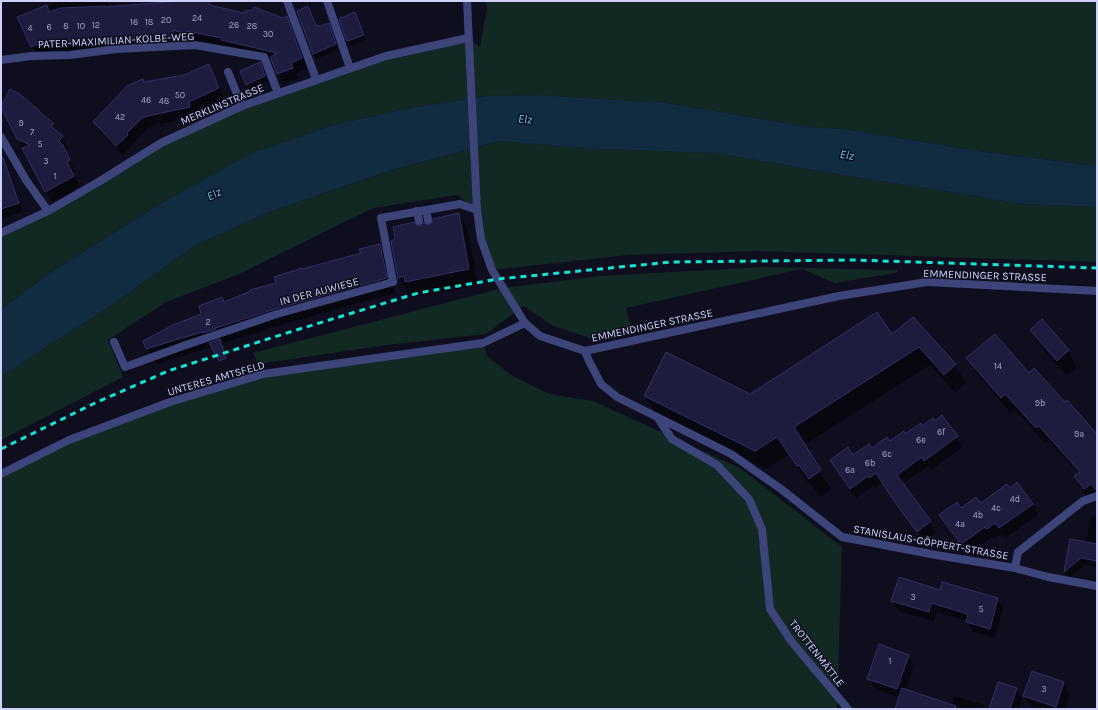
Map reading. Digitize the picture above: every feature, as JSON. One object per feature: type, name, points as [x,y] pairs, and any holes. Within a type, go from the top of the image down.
[{"type":"street","points":[[287,1],[316,79]]},
{"type":"street","points":[[327,1],[350,68]]},
{"type":"street","name":"EMMENDINGER STRASSE","points":[[467,1],[477,205],[481,239],[492,270],[525,323],[540,336],[585,351],[839,296],[927,282],[1097,290]]},
{"type":"street","name":"MERKLINSTRASSE","points":[[1,232],[48,211],[161,143],[242,106],[316,79],[386,56],[468,38]]},
{"type":"street","name":"PATER-MAXIMILIAN-KOLBE-WEG","points":[[1,60],[31,56],[70,55],[116,49],[195,45],[264,57],[278,93]]},
{"type":"street","points":[[228,72],[242,106]]},
{"type":"street","points":[[1,137],[26,180],[48,211]]},
{"type":"street","name":"IN DER AUWIESE","points":[[114,342],[125,367],[277,314],[393,282],[381,218],[460,204],[477,205]]},
{"type":"street","points":[[421,211],[428,220]]},
{"type":"street","points":[[419,221],[421,211]]},
{"type":"street","name":"UNTERES AMTSFELD","points":[[1,474],[69,440],[170,402],[263,374],[483,343],[525,323]]},
{"type":"street","name":"STANISLAUS-GÖPPERT-STRASSE","points":[[585,351],[601,384],[617,397],[731,454],[781,488],[842,537],[1015,568],[1048,577],[1097,586]]},
{"type":"street","name":"TROTTENMÄTTLE","points":[[657,417],[672,439],[717,465],[749,499],[762,530],[770,609],[791,641],[848,709]]},
{"type":"street","points":[[1015,568],[1018,552],[1083,501],[1097,496]]},
{"type":"green space","points":[[486,1],[1097,1],[1097,166],[978,151],[844,129],[807,127],[668,103],[539,95],[486,96],[416,107],[336,124],[303,136],[163,202],[48,274],[1,309],[1,233],[48,211],[161,143],[242,106],[386,56],[468,38],[480,47],[487,9]]},
{"type":"green space","points":[[499,141],[600,149],[715,153],[1024,204],[1097,207],[1097,262],[758,251],[628,255],[492,270],[477,210],[457,195],[373,208],[237,275],[166,302],[108,340],[123,377],[1,440],[1,377],[105,310],[196,245],[272,211],[389,171]]},
{"type":"green space","points":[[763,267],[898,270],[896,273],[835,283],[802,269],[626,308],[632,330],[590,338],[553,326],[524,306],[486,334],[387,345],[258,364],[253,353],[503,288],[600,276]]},
{"type":"green space","points":[[483,343],[487,356],[511,375],[549,394],[593,401],[740,468],[842,547],[837,709],[1,709],[1,474],[69,440],[263,374]]},
{"type":"water","name":"Elz","points":[[539,95],[668,103],[807,127],[844,129],[978,151],[1097,166],[1097,207],[1024,204],[715,153],[600,149],[499,141],[389,171],[272,211],[196,245],[105,310],[1,377],[1,309],[48,274],[163,202],[253,153],[336,124],[416,107],[486,96]]},
{"type":"building","points":[[180,1],[210,1],[209,5],[244,13],[246,10],[252,11],[254,7],[283,18],[287,16],[302,58],[291,63],[293,68],[277,74],[270,57],[277,53],[221,40],[222,38],[187,31],[186,34],[173,30],[174,36],[120,41],[58,44],[57,39],[46,43],[46,41],[31,47],[17,17],[47,5],[49,12],[61,8],[105,7]]},
{"type":"building","points":[[308,6],[316,26],[318,25],[318,27],[329,23],[336,44],[313,54],[297,11]]},
{"type":"building","points":[[355,12],[364,35],[348,41],[346,40],[339,19]]},
{"type":"building","points":[[260,62],[265,76],[246,85],[240,71]]},
{"type":"building","points":[[209,64],[219,88],[189,102],[190,107],[142,118],[127,133],[128,135],[116,146],[93,122],[127,86],[143,79],[144,82],[184,75]]},
{"type":"building","points":[[10,89],[21,95],[54,124],[51,126],[63,136],[59,141],[63,145],[70,160],[67,162],[74,176],[45,192],[22,148],[30,145],[17,139],[1,107]]},
{"type":"building","points":[[3,157],[19,203],[1,209],[1,158]]},
{"type":"building","points":[[459,213],[469,269],[405,282],[404,276],[398,278],[391,241],[395,239],[393,227],[414,222],[418,226],[424,223],[429,225],[433,222],[433,219]]},
{"type":"building","points":[[380,244],[387,278],[275,309],[216,329],[146,349],[143,341],[173,325],[201,314],[199,306],[222,297],[224,302],[251,291],[250,290],[276,283],[274,277],[302,268],[361,253],[359,249]]},
{"type":"building","points":[[877,312],[892,334],[913,317],[956,364],[944,375],[919,347],[794,427],[821,470],[809,479],[799,465],[797,466],[777,437],[755,451],[644,396],[666,352],[750,394]]},
{"type":"building","points":[[1042,319],[1069,350],[1057,361],[1030,330]]},
{"type":"building","points":[[995,334],[1029,373],[1034,368],[1065,402],[1067,400],[1097,434],[1097,491],[1091,484],[1084,489],[1074,476],[1080,472],[1039,426],[1036,428],[1005,394],[1001,398],[966,358]]},
{"type":"building","points":[[220,339],[226,358],[219,361],[209,343]]},
{"type":"building","points":[[942,415],[958,436],[924,461],[922,457],[897,475],[931,521],[917,532],[876,473],[869,478],[868,476],[850,489],[830,460],[848,447],[853,455],[869,444],[872,448],[887,437],[890,441],[904,431],[905,434],[921,423],[922,426],[933,418],[935,421]]},
{"type":"building","points":[[1017,482],[1033,504],[999,528],[995,523],[987,529],[985,527],[961,544],[939,515],[957,502],[961,508],[976,497],[981,503],[1007,484],[1010,488]]},
{"type":"building","points":[[1070,539],[1097,544],[1097,561],[1081,558],[1064,572]]},
{"type":"building","points":[[899,577],[940,590],[942,582],[998,598],[990,629],[966,622],[968,615],[965,613],[931,603],[929,612],[891,601]]},
{"type":"building","points":[[879,644],[909,655],[897,689],[867,679]]},
{"type":"building","points":[[1032,671],[1064,682],[1056,707],[1023,696]]},
{"type":"building","points":[[998,682],[1017,688],[1010,709],[989,709]]},
{"type":"building","points":[[902,688],[956,706],[955,709],[895,709]]},
{"type":"railway","points":[[1,449],[95,403],[168,371],[418,293],[498,279],[671,262],[854,260],[1097,268]]}]
